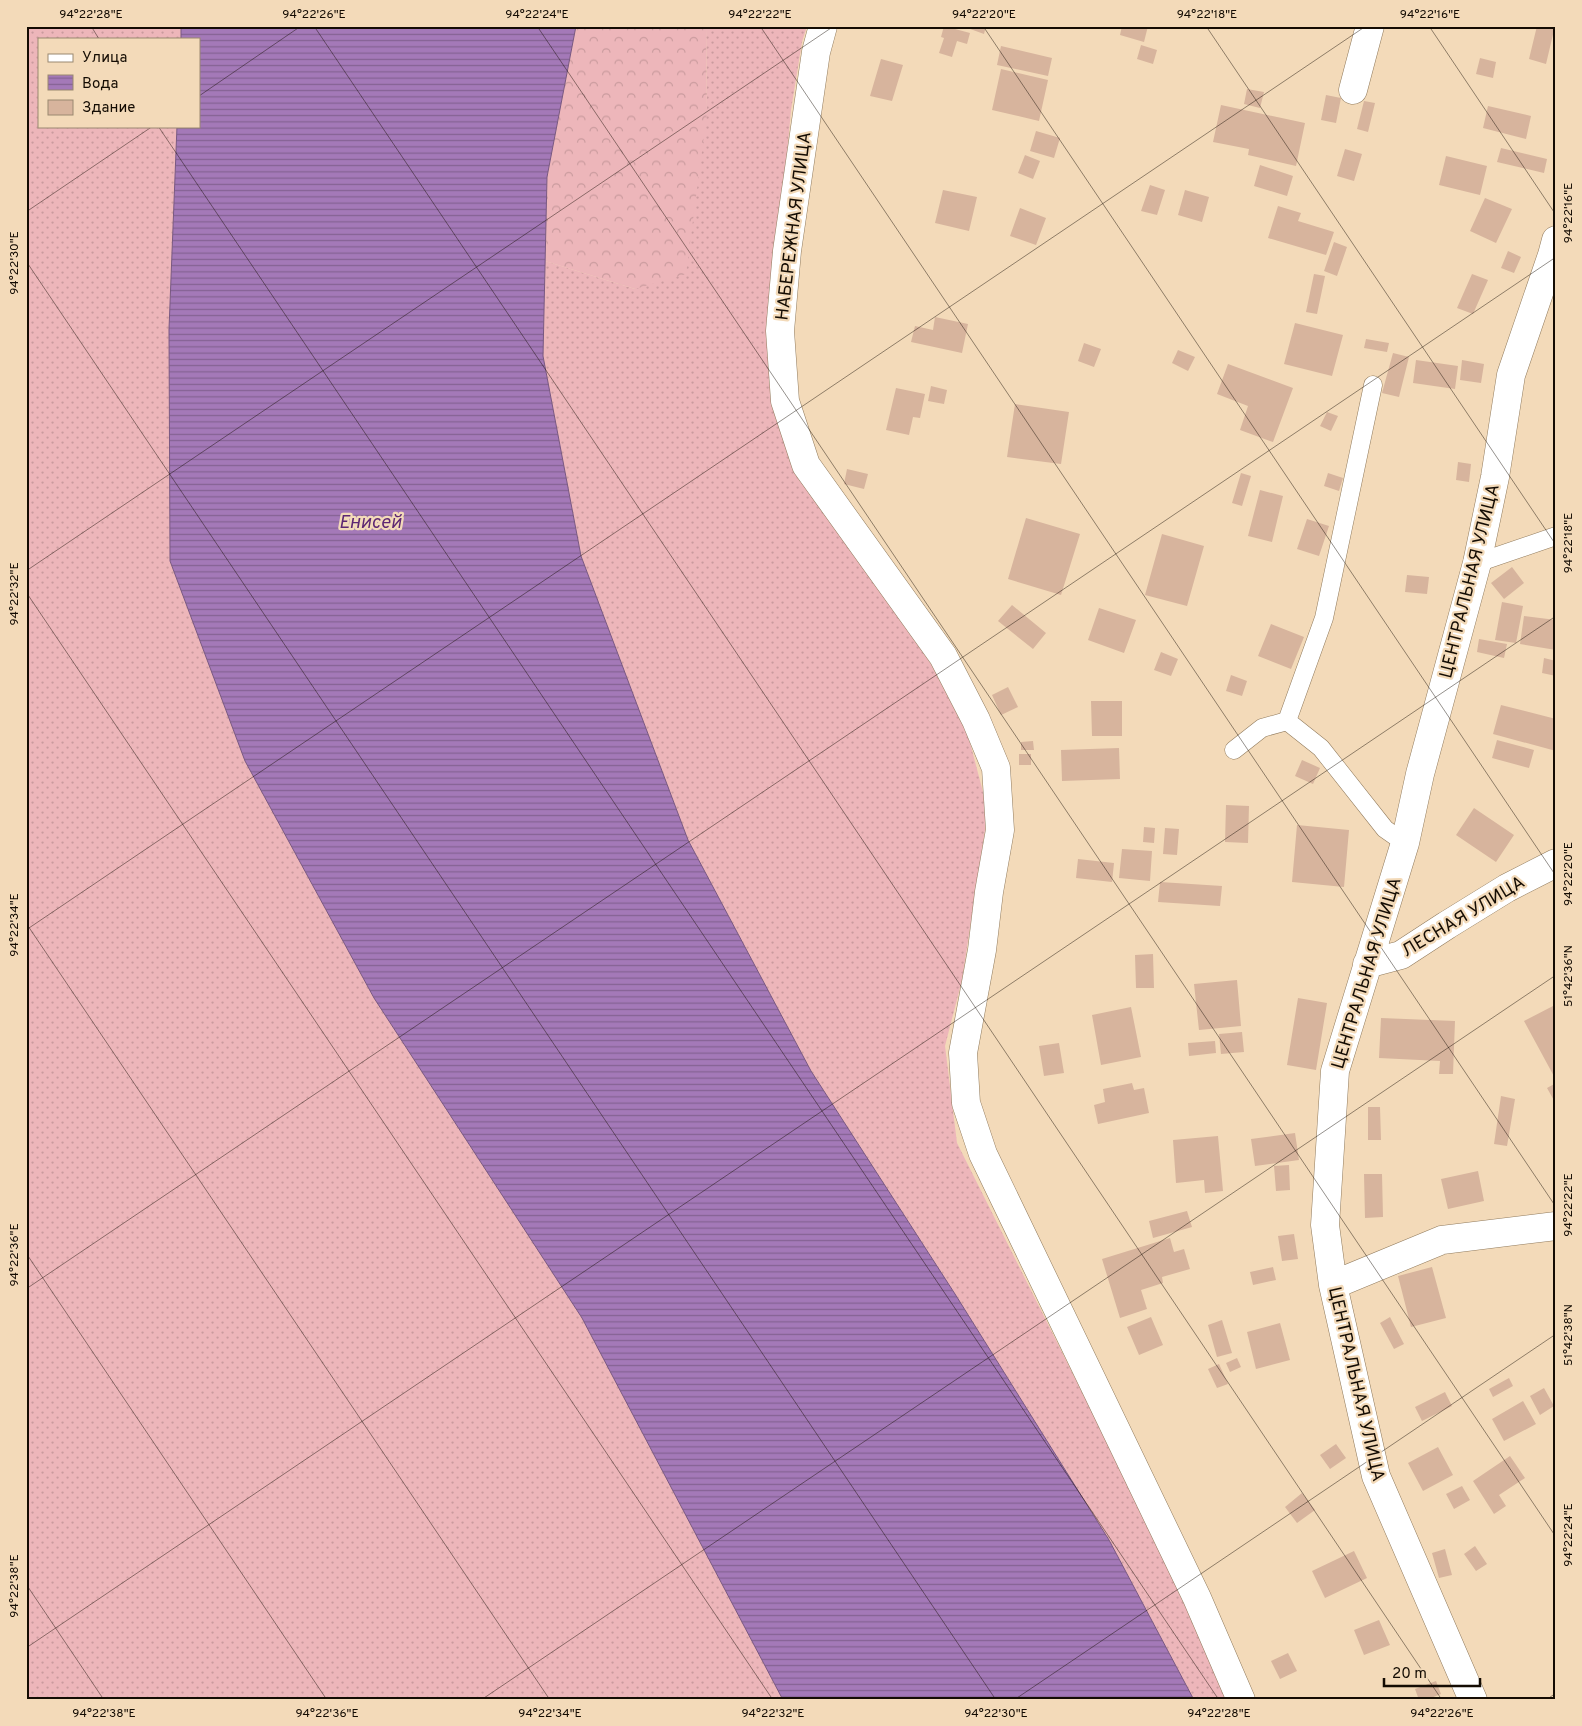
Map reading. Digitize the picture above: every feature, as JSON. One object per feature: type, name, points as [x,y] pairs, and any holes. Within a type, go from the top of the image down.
[{"type":"street","name":"НАБЕРЕЖНАЯ УЛИЦА","points":[[823,26],[816,52],[786,251],[780,331],[785,401],[806,465],[943,656],[976,720],[996,768],[1000,830],[988,892],[982,950],[963,1053],[966,1103],[983,1154],[1193,1589],[1241,1700]]},
{"type":"street","points":[[1353,90],[1370,26]]},
{"type":"street","name":"ЦЕНТРАЛЬНАЯ УЛИЦА","points":[[1473,1700],[1376,1476],[1333,1285],[1325,1225],[1335,1071],[1404,843],[1420,774],[1477,563],[1495,477],[1511,375],[1556,240]]},
{"type":"street","name":"ЛЕСНАЯ УЛИЦА","points":[[1368,964],[1401,955],[1500,893],[1556,863]]},
{"type":"street","points":[[1333,1285],[1442,1240],[1556,1226]]},
{"type":"lane","points":[[1287,721],[1324,618],[1374,385]]},
{"type":"lane","points":[[1477,563],[1556,536]]},
{"type":"lane","points":[[1234,750],[1262,728],[1287,721]]},
{"type":"lane","points":[[1287,721],[1321,748],[1385,829],[1404,843]]},
{"type":"green space","points":[[26,26],[181,26],[181,38],[38,38],[38,128],[177,128],[169,329],[170,561],[245,761],[374,998],[582,1318],[783,1700],[26,1700]]},
{"type":"green space","points":[[576,26],[706,26],[707,112],[686,274],[635,289],[545,261],[547,177]]},
{"type":"green space","points":[[706,26],[807,26],[802,42],[791,110],[772,322],[820,501],[931,664],[968,735],[988,811],[962,980],[945,1046],[957,1143],[1195,1617],[1229,1700],[1194,1700],[1109,1540],[955,1294],[811,1071],[688,840],[581,556],[543,356],[545,261],[635,289],[707,112]]},
{"type":"water","name":"Енисей","points":[[181,26],[576,26],[547,177],[543,356],[581,556],[688,840],[811,1071],[955,1294],[1109,1540],[1194,1700],[783,1700],[582,1318],[374,998],[245,761],[170,561],[169,329],[177,128],[200,128],[200,38],[181,38]]},
{"type":"building","points":[[944,26],[970,33],[967,44],[957,41],[952,57],[939,53],[944,38],[941,37]]},
{"type":"building","points":[[962,26],[986,26],[984,34]]},
{"type":"building","points":[[1122,26],[1148,26],[1144,42],[1120,35]]},
{"type":"building","points":[[1537,26],[1555,26],[1546,64],[1529,59]]},
{"type":"building","points":[[1141,45],[1157,50],[1153,64],[1137,59]]},
{"type":"building","points":[[1001,46],[1052,58],[1048,76],[997,65]]},
{"type":"building","points":[[1480,58],[1496,62],[1493,78],[1476,74]]},
{"type":"building","points":[[881,59],[903,65],[892,101],[870,96]]},
{"type":"building","points":[[1001,69],[1048,80],[1039,121],[992,110]]},
{"type":"building","points":[[1247,89],[1264,92],[1260,108],[1244,104]]},
{"type":"building","points":[[1326,95],[1341,98],[1336,123],[1321,120]]},
{"type":"building","points":[[1364,101],[1375,103],[1368,132],[1357,129]]},
{"type":"building","points":[[1221,105],[1305,123],[1296,166],[1248,155],[1249,149],[1213,142]]},
{"type":"building","points":[[1488,106],[1531,116],[1526,139],[1483,128]]},
{"type":"building","points":[[1036,131],[1060,138],[1054,158],[1030,151]]},
{"type":"building","points":[[1501,148],[1547,159],[1544,173],[1497,162]]},
{"type":"building","points":[[1345,149],[1362,154],[1354,181],[1337,176]]},
{"type":"building","points":[[1025,155],[1040,161],[1033,179],[1018,173]]},
{"type":"building","points":[[1446,156],[1487,166],[1480,195],[1439,185]]},
{"type":"building","points":[[1260,165],[1293,176],[1287,196],[1254,186]]},
{"type":"building","points":[[1150,185],[1165,190],[1157,215],[1141,211]]},
{"type":"building","points":[[943,190],[977,197],[969,231],[935,223]]},
{"type":"building","points":[[1185,190],[1209,197],[1202,222],[1178,215]]},
{"type":"building","points":[[1485,198],[1512,209],[1496,243],[1470,231]]},
{"type":"building","points":[[1278,206],[1301,213],[1298,221],[1334,232],[1326,255],[1268,238]]},
{"type":"building","points":[[1020,208],[1046,218],[1036,245],[1010,236]]},
{"type":"building","points":[[1334,242],[1347,247],[1337,276],[1324,271]]},
{"type":"building","points":[[1508,251],[1521,257],[1514,273],[1501,268]]},
{"type":"building","points":[[1314,274],[1325,276],[1317,314],[1306,312]]},
{"type":"building","points":[[1472,274],[1488,280],[1473,314],[1457,308]]},
{"type":"building","points":[[935,317],[968,324],[962,353],[911,342],[915,326],[933,330]]},
{"type":"building","points":[[1295,323],[1343,335],[1332,376],[1284,364]]},
{"type":"building","points":[[1366,339],[1389,343],[1387,352],[1364,348]]},
{"type":"building","points":[[1084,343],[1101,349],[1094,367],[1078,361]]},
{"type":"building","points":[[1178,350],[1195,357],[1188,371],[1172,363]]},
{"type":"building","points":[[1393,353],[1409,357],[1399,397],[1382,393]]},
{"type":"building","points":[[1416,360],[1458,366],[1455,389],[1413,383]]},
{"type":"building","points":[[1462,360],[1484,364],[1481,383],[1460,380]]},
{"type":"building","points":[[1228,364],[1293,388],[1273,442],[1240,430],[1248,406],[1217,394]]},
{"type":"building","points":[[931,386],[947,390],[944,404],[928,401]]},
{"type":"building","points":[[896,388],[925,394],[920,418],[913,417],[909,435],[886,430]]},
{"type":"building","points":[[1015,404],[1069,412],[1061,464],[1007,457]]},
{"type":"building","points":[[1327,412],[1338,416],[1331,431],[1320,426]]},
{"type":"building","points":[[1458,462],[1471,464],[1469,482],[1456,480]]},
{"type":"building","points":[[847,469],[868,474],[864,489],[844,484]]},
{"type":"building","points":[[1241,473],[1251,476],[1242,506],[1232,503]]},
{"type":"building","points":[[1328,473],[1343,478],[1339,491],[1324,486]]},
{"type":"building","points":[[1260,490],[1283,496],[1272,542],[1248,536]]},
{"type":"building","points":[[1026,518],[1080,534],[1061,595],[1008,579]]},
{"type":"building","points":[[1307,519],[1329,526],[1319,556],[1297,549]]},
{"type":"building","points":[[1162,534],[1204,546],[1187,606],[1145,595]]},
{"type":"building","points":[[1512,567],[1524,583],[1504,599],[1491,583]]},
{"type":"building","points":[[1407,575],[1429,577],[1427,594],[1405,592]]},
{"type":"building","points":[[1502,602],[1523,606],[1516,643],[1495,640]]},
{"type":"building","points":[[1012,605],[1046,633],[1033,649],[998,621]]},
{"type":"building","points":[[1099,608],[1136,620],[1124,653],[1088,640]]},
{"type":"building","points":[[1524,616],[1556,620],[1556,650],[1520,644]]},
{"type":"building","points":[[1271,624],[1304,637],[1291,669],[1258,656]]},
{"type":"building","points":[[1479,639],[1507,644],[1504,658],[1477,652]]},
{"type":"building","points":[[1161,652],[1178,659],[1171,676],[1154,670]]},
{"type":"building","points":[[1544,658],[1556,661],[1556,676],[1542,673]]},
{"type":"building","points":[[1231,675],[1247,681],[1242,696],[1226,691]]},
{"type":"building","points":[[1008,687],[1018,707],[1001,715],[992,695]]},
{"type":"building","points":[[1091,701],[1122,701],[1122,736],[1092,736]]},
{"type":"building","points":[[1501,705],[1556,719],[1556,751],[1493,734]]},
{"type":"building","points":[[1497,740],[1534,750],[1529,768],[1492,758]]},
{"type":"building","points":[[1033,741],[1034,750],[1021,750],[1021,742]]},
{"type":"building","points":[[1119,748],[1120,779],[1062,781],[1061,750]]},
{"type":"building","points":[[1019,754],[1031,754],[1031,765],[1019,765]]},
{"type":"building","points":[[1302,760],[1320,768],[1313,784],[1295,776]]},
{"type":"building","points":[[1226,805],[1249,806],[1248,843],[1225,842]]},
{"type":"building","points":[[1474,808],[1514,835],[1496,862],[1456,835]]},
{"type":"building","points":[[1297,825],[1349,830],[1344,887],[1292,882]]},
{"type":"building","points":[[1144,827],[1155,828],[1154,843],[1143,842]]},
{"type":"building","points":[[1165,828],[1179,829],[1177,855],[1163,854]]},
{"type":"building","points":[[1122,849],[1152,851],[1150,881],[1119,878]]},
{"type":"building","points":[[1078,859],[1114,863],[1112,882],[1076,878]]},
{"type":"building","points":[[1160,882],[1222,886],[1220,906],[1158,902]]},
{"type":"building","points":[[1153,954],[1154,988],[1136,988],[1135,955]]},
{"type":"building","points":[[1237,980],[1241,1026],[1199,1030],[1194,984]]},
{"type":"building","points":[[1298,998],[1327,1003],[1316,1070],[1287,1065]]},
{"type":"building","points":[[1553,1006],[1556,1011],[1556,1080],[1524,1021]]},
{"type":"building","points":[[1131,1007],[1141,1057],[1101,1065],[1092,1015]]},
{"type":"building","points":[[1381,1018],[1455,1021],[1453,1074],[1439,1074],[1440,1061],[1379,1058]]},
{"type":"building","points":[[1242,1032],[1244,1052],[1221,1054],[1219,1034]]},
{"type":"building","points":[[1215,1041],[1216,1053],[1189,1056],[1188,1043]]},
{"type":"building","points":[[1059,1043],[1064,1073],[1044,1076],[1039,1046]]},
{"type":"building","points":[[1132,1083],[1134,1090],[1144,1088],[1149,1113],[1098,1124],[1094,1105],[1105,1102],[1103,1089]]},
{"type":"building","points":[[1556,1083],[1556,1104],[1547,1088]]},
{"type":"building","points":[[1501,1096],[1515,1099],[1507,1146],[1494,1144]]},
{"type":"building","points":[[1368,1107],[1380,1107],[1381,1140],[1368,1140]]},
{"type":"building","points":[[1295,1133],[1299,1160],[1255,1166],[1251,1139]]},
{"type":"building","points":[[1218,1136],[1223,1191],[1205,1193],[1204,1180],[1176,1183],[1173,1140]]},
{"type":"building","points":[[1289,1165],[1290,1190],[1276,1191],[1274,1166]]},
{"type":"building","points":[[1478,1171],[1484,1201],[1448,1209],[1441,1179]]},
{"type":"building","points":[[1364,1174],[1382,1174],[1383,1217],[1365,1218]]},
{"type":"building","points":[[1187,1211],[1192,1227],[1153,1238],[1149,1221]]},
{"type":"building","points":[[1294,1234],[1298,1259],[1282,1261],[1278,1236]]},
{"type":"building","points":[[1170,1238],[1174,1252],[1184,1249],[1190,1269],[1162,1277],[1163,1283],[1141,1290],[1147,1309],[1120,1318],[1102,1259]]},
{"type":"building","points":[[1273,1267],[1276,1280],[1253,1285],[1250,1272]]},
{"type":"building","points":[[1432,1267],[1446,1318],[1411,1327],[1398,1276]]},
{"type":"building","points":[[1151,1317],[1163,1345],[1139,1355],[1127,1327]]},
{"type":"building","points":[[1390,1317],[1404,1344],[1394,1349],[1380,1323]]},
{"type":"building","points":[[1222,1320],[1232,1353],[1217,1357],[1208,1325]]},
{"type":"building","points":[[1280,1323],[1290,1360],[1256,1369],[1247,1332]]},
{"type":"building","points":[[1237,1358],[1241,1367],[1230,1372],[1226,1363]]},
{"type":"building","points":[[1219,1364],[1228,1384],[1217,1388],[1208,1369]]},
{"type":"building","points":[[1509,1378],[1513,1386],[1493,1397],[1489,1389]]},
{"type":"building","points":[[1544,1388],[1554,1406],[1540,1415],[1530,1396]]},
{"type":"building","points":[[1445,1392],[1452,1406],[1422,1421],[1415,1407]]},
{"type":"building","points":[[1523,1401],[1536,1424],[1504,1441],[1492,1419]]},
{"type":"building","points":[[1336,1444],[1346,1458],[1330,1469],[1320,1455]]},
{"type":"building","points":[[1438,1447],[1453,1475],[1423,1491],[1408,1463]]},
{"type":"building","points":[[1510,1456],[1525,1478],[1499,1495],[1506,1506],[1494,1514],[1473,1481]]},
{"type":"building","points":[[1462,1486],[1470,1500],[1454,1509],[1446,1494]]},
{"type":"building","points":[[1302,1493],[1315,1510],[1297,1523],[1285,1507]]},
{"type":"building","points":[[1475,1546],[1487,1564],[1476,1571],[1464,1554]]},
{"type":"building","points":[[1445,1549],[1452,1575],[1439,1578],[1432,1553]]},
{"type":"building","points":[[1354,1551],[1367,1578],[1325,1598],[1312,1571]]},
{"type":"building","points":[[1379,1620],[1390,1645],[1364,1655],[1354,1630]]},
{"type":"building","points":[[1288,1653],[1297,1671],[1280,1679],[1271,1661]]},
{"type":"building","points":[[1436,1681],[1441,1694],[1426,1700],[1419,1700],[1415,1689]]}]
